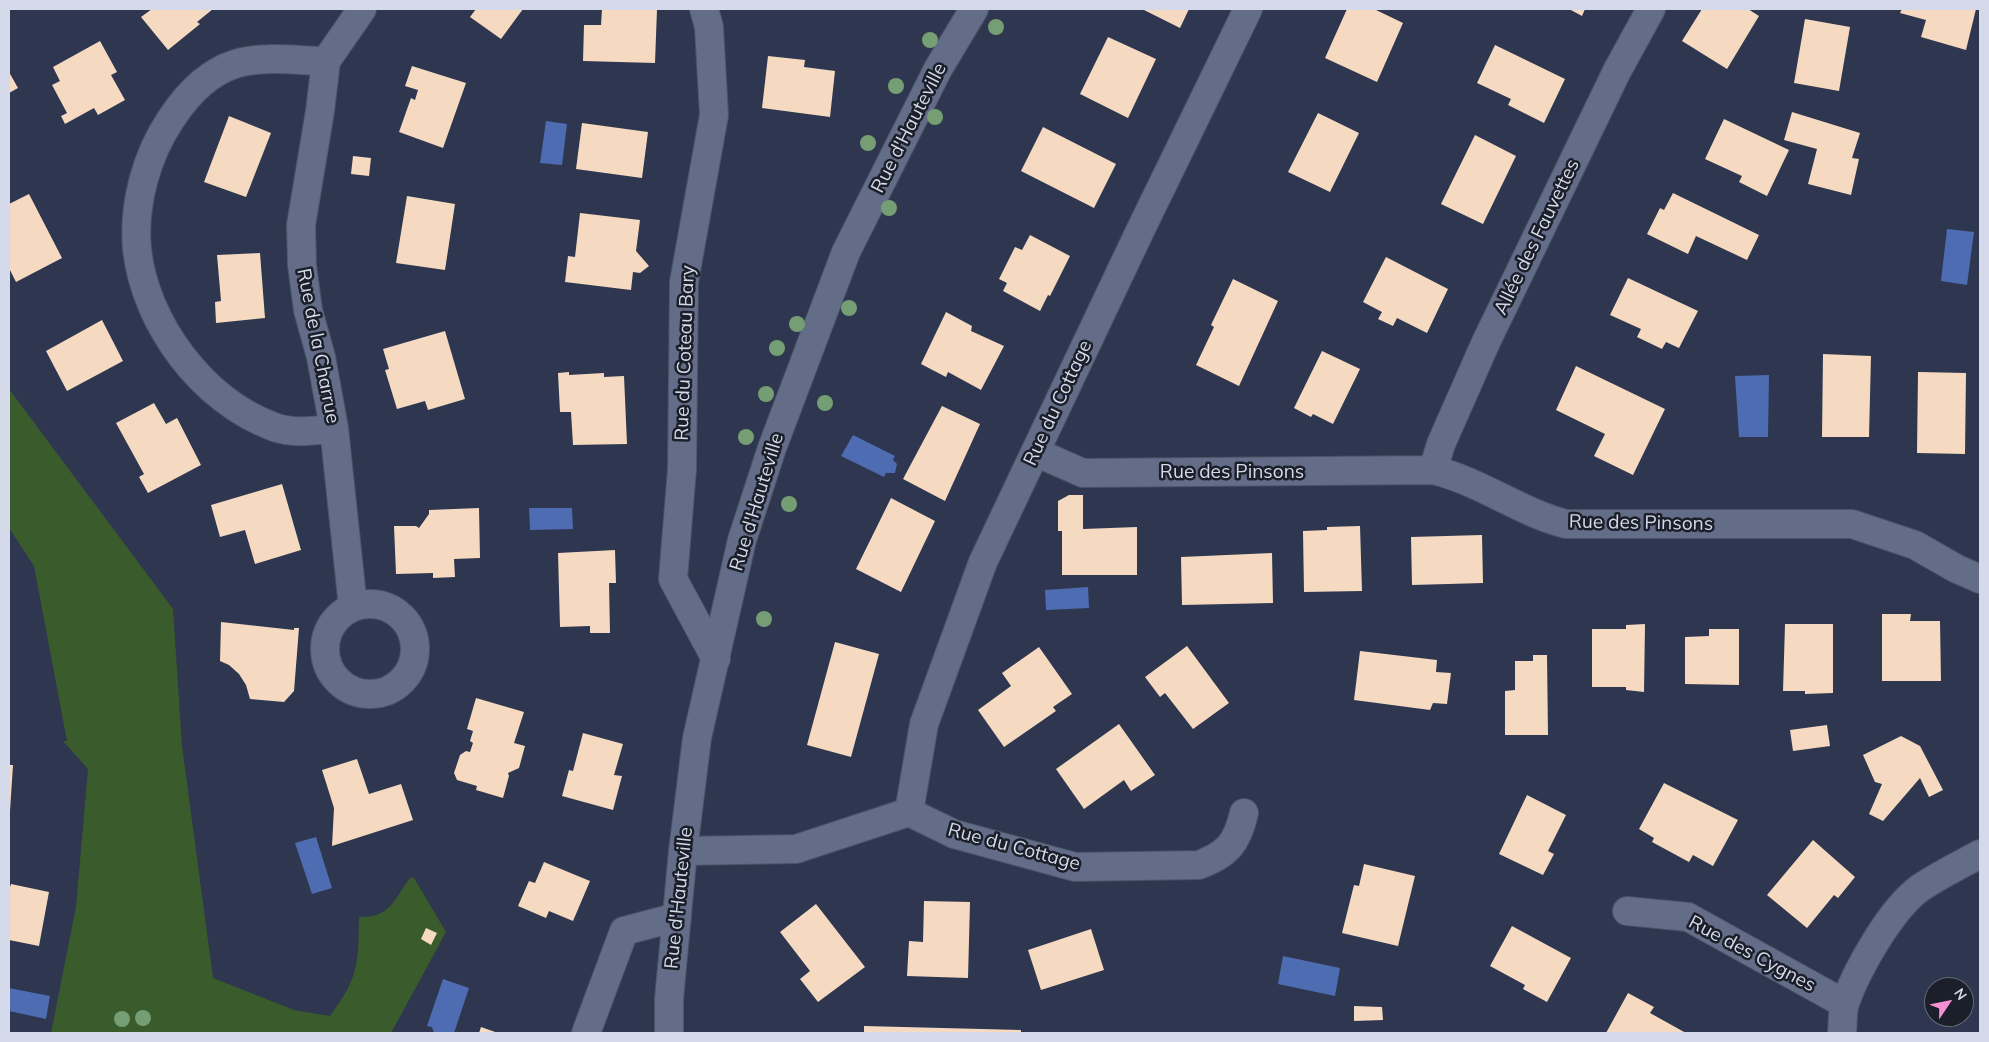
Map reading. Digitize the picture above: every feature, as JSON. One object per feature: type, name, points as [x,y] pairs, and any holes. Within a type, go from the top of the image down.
[{"type":"street","name":"Rue de la Charrue","points":[[353,607],[334,428],[321,357],[308,310],[302,265],[300,225],[320,111],[326,61],[362,9]]},
{"type":"street","name":"Rue du Coteau Bary","points":[[704,9],[709,27],[714,115],[684,282],[682,469],[673,580],[716,659]]},
{"type":"street","name":"Rue d'Hauteville","points":[[669,1033],[670,999],[683,851],[698,738],[742,540],[772,448],[846,252],[938,69],[974,9]]},
{"type":"street","name":"Rue du Cottage","points":[[1244,813],[1240,830],[1231,846],[1217,858],[1199,865],[1075,867],[954,834],[909,812],[924,724],[983,562],[1248,9]]},
{"type":"street","name":"Allée des Fauvettes","points":[[1433,470],[1440,444],[1486,342],[1617,71],[1651,9]]},
{"type":"street","points":[[326,61],[261,60],[236,63],[213,74],[188,96],[168,123],[150,159],[139,201],[137,245],[144,280],[154,308],[171,339],[200,377],[240,410],[275,428],[296,431],[334,428]]},
{"type":"street","name":"Rue des Pinsons","points":[[1035,452],[1083,473],[1433,470],[1459,476],[1541,517],[1566,524],[1594,526],[1852,524],[1915,545],[1956,570],[1980,579]]},
{"type":"street","points":[[683,851],[796,849],[909,812]]},
{"type":"street","points":[[1842,1033],[1845,1004],[1874,946],[1903,903],[1936,878],[1980,854]]},
{"type":"street","name":"Rue des Cygnes","points":[[1627,911],[1688,917],[1845,1004]]},
{"type":"street","points":[[586,1033],[624,931],[677,916]]},
{"type":"green space","points":[[9,389],[173,609],[182,746],[213,978],[294,1010],[330,1016],[347,990],[355,970],[359,917],[378,915],[384,911],[395,901],[410,878],[414,878],[446,932],[391,1033],[51,1033],[76,907],[88,769],[63,741],[67,741],[34,566],[9,528]]},
{"type":"water","points":[[546,121],[567,124],[562,165],[540,163]]},
{"type":"water","points":[[1947,229],[1974,232],[1967,285],[1941,281]]},
{"type":"water","points":[[1769,375],[1768,437],[1739,437],[1735,376]]},
{"type":"water","points":[[853,435],[895,456],[893,460],[897,464],[895,473],[886,473],[884,477],[841,456]]},
{"type":"water","points":[[529,508],[572,508],[573,529],[530,530]]},
{"type":"water","points":[[1088,587],[1089,608],[1046,610],[1045,590]]},
{"type":"water","points":[[316,837],[332,888],[312,894],[295,843]]},
{"type":"water","points":[[1283,956],[1340,968],[1335,996],[1278,984]]},
{"type":"water","points":[[443,979],[469,988],[454,1033],[434,1033],[432,1027],[427,1026]]},
{"type":"water","points":[[9,988],[50,996],[46,1019],[9,1011]]},
{"type":"building","points":[[152,9],[213,9],[197,22],[200,24],[168,50],[141,17]]},
{"type":"building","points":[[476,9],[523,9],[501,39],[470,17]]},
{"type":"building","points":[[602,9],[657,9],[655,63],[583,61],[584,25],[601,25]]},
{"type":"building","points":[[1142,9],[1189,9],[1180,28]]},
{"type":"building","points":[[1347,9],[1374,9],[1403,23],[1377,82],[1325,58]]},
{"type":"building","points":[[1569,9],[1585,9],[1582,16]]},
{"type":"building","points":[[1702,9],[1748,9],[1759,16],[1727,69],[1682,41]]},
{"type":"building","points":[[1902,9],[1976,9],[1966,50],[1921,37],[1926,20],[1900,13]]},
{"type":"building","points":[[1805,19],[1850,27],[1839,91],[1794,83]]},
{"type":"building","points":[[1108,37],[1156,59],[1128,118],[1080,94]]},
{"type":"building","points":[[100,41],[117,72],[111,75],[125,100],[98,115],[94,108],[65,124],[61,116],[67,113],[52,85],[60,81],[53,67]]},
{"type":"building","points":[[1495,45],[1565,79],[1544,123],[1508,105],[1511,99],[1477,83]]},
{"type":"building","points":[[768,56],[805,60],[804,67],[835,71],[830,117],[762,108]]},
{"type":"building","points":[[412,66],[466,83],[443,148],[399,132],[411,98],[415,100],[418,90],[405,86]]},
{"type":"building","points":[[9,72],[18,88],[9,93]]},
{"type":"building","points":[[1792,112],[1860,133],[1852,158],[1859,159],[1851,195],[1808,184],[1817,149],[1784,140]]},
{"type":"building","points":[[1318,113],[1359,133],[1330,192],[1288,172]]},
{"type":"building","points":[[229,116],[271,133],[246,197],[204,182]]},
{"type":"building","points":[[1724,119],[1789,150],[1767,196],[1739,182],[1742,176],[1705,159]]},
{"type":"building","points":[[582,123],[648,132],[642,178],[576,169]]},
{"type":"building","points":[[1043,127],[1116,164],[1094,208],[1021,171]]},
{"type":"building","points":[[1475,135],[1516,156],[1483,224],[1441,204]]},
{"type":"building","points":[[353,156],[371,158],[369,176],[351,174]]},
{"type":"building","points":[[1673,193],[1759,235],[1747,260],[1696,236],[1688,254],[1647,234],[1660,208],[1664,210]]},
{"type":"building","points":[[29,194],[62,258],[16,282],[9,268],[9,204]]},
{"type":"building","points":[[407,196],[455,204],[445,270],[396,263]]},
{"type":"building","points":[[580,213],[640,220],[636,251],[649,266],[640,273],[633,272],[631,290],[565,282],[568,256],[575,257]]},
{"type":"building","points":[[1030,235],[1070,256],[1050,296],[1048,295],[1040,311],[1003,291],[1007,283],[999,279],[1015,247],[1022,250]]},
{"type":"building","points":[[260,253],[265,318],[216,323],[215,302],[221,301],[217,255]]},
{"type":"building","points":[[1386,257],[1448,289],[1427,333],[1397,318],[1393,326],[1378,319],[1382,312],[1363,302]]},
{"type":"building","points":[[1628,278],[1698,311],[1679,348],[1666,342],[1662,349],[1637,337],[1641,329],[1610,315]]},
{"type":"building","points":[[1233,279],[1278,301],[1239,386],[1196,365],[1214,327],[1211,325]]},
{"type":"building","points":[[946,312],[972,326],[971,331],[1004,346],[981,390],[948,372],[946,377],[921,364]]},
{"type":"building","points":[[102,320],[123,361],[67,391],[46,351]]},
{"type":"building","points":[[445,331],[465,399],[428,410],[425,401],[397,409],[385,370],[389,369],[383,349]]},
{"type":"building","points":[[1322,351],[1360,369],[1333,424],[1313,414],[1311,417],[1294,408]]},
{"type":"building","points":[[1823,354],[1871,356],[1869,437],[1822,437]]},
{"type":"building","points":[[1576,366],[1665,409],[1633,475],[1594,456],[1605,434],[1556,410]]},
{"type":"building","points":[[569,372],[569,375],[604,373],[604,377],[624,376],[627,444],[573,445],[571,412],[560,412],[558,373]]},
{"type":"building","points":[[1918,372],[1966,373],[1965,454],[1917,453]]},
{"type":"building","points":[[154,403],[166,424],[177,418],[201,465],[148,493],[139,477],[144,474],[116,423]]},
{"type":"building","points":[[942,406],[980,424],[945,501],[903,479]]},
{"type":"building","points":[[282,484],[301,550],[255,564],[245,530],[220,537],[211,505]]},
{"type":"building","points":[[1069,495],[1083,495],[1083,529],[1137,527],[1137,575],[1062,575],[1062,531],[1058,531],[1058,501]]},
{"type":"building","points":[[891,498],[935,521],[901,592],[856,569]]},
{"type":"building","points":[[479,508],[480,558],[454,559],[455,577],[433,578],[433,573],[396,574],[394,526],[416,526],[419,528],[429,514],[429,510]]},
{"type":"building","points":[[1360,526],[1362,591],[1304,592],[1303,531],[1327,530],[1327,527]]},
{"type":"building","points":[[1482,535],[1483,583],[1412,585],[1411,537]]},
{"type":"building","points":[[615,550],[616,583],[609,583],[610,633],[590,633],[590,626],[560,627],[558,553]]},
{"type":"building","points":[[1272,553],[1273,603],[1182,605],[1181,557]]},
{"type":"building","points":[[1882,614],[1911,614],[1910,621],[1940,621],[1941,681],[1882,681]]},
{"type":"building","points":[[221,622],[294,630],[294,628],[299,628],[294,691],[284,702],[250,699],[246,685],[239,674],[229,665],[220,661]]},
{"type":"building","points":[[1645,624],[1644,692],[1626,690],[1626,687],[1592,687],[1592,629],[1626,629],[1626,625]]},
{"type":"building","points":[[1785,624],[1833,624],[1833,693],[1805,694],[1805,691],[1783,691]]},
{"type":"building","points":[[1709,629],[1739,629],[1739,685],[1685,684],[1685,637],[1709,636]]},
{"type":"building","points":[[835,642],[879,654],[851,757],[807,745]]},
{"type":"building","points":[[1187,646],[1229,703],[1193,729],[1165,693],[1160,697],[1145,677]]},
{"type":"building","points":[[1039,647],[1072,694],[1053,707],[1056,711],[1004,747],[978,710],[1011,686],[1002,673]]},
{"type":"building","points":[[1360,651],[1437,660],[1436,672],[1451,673],[1447,704],[1433,703],[1430,710],[1354,700]]},
{"type":"building","points":[[1533,655],[1547,655],[1548,735],[1505,735],[1505,691],[1515,690],[1515,661],[1533,661]]},
{"type":"building","points":[[476,698],[524,712],[514,743],[525,746],[519,768],[508,773],[509,776],[503,798],[476,790],[477,786],[457,780],[454,773],[460,755],[466,751],[470,752],[473,743],[470,741],[473,731],[467,729]]},
{"type":"building","points":[[1119,724],[1155,775],[1131,791],[1124,780],[1084,809],[1056,769]]},
{"type":"building","points":[[1827,725],[1830,746],[1793,751],[1790,730]]},
{"type":"building","points":[[583,733],[623,744],[614,775],[622,776],[613,810],[562,796],[569,770],[573,771]]},
{"type":"building","points":[[1901,736],[1920,746],[1943,790],[1929,797],[1920,778],[1883,821],[1869,814],[1882,784],[1875,782],[1863,755]]},
{"type":"building","points":[[357,759],[369,794],[401,784],[413,820],[332,846],[334,808],[322,770]]},
{"type":"building","points":[[9,765],[13,765],[10,811],[9,811]]},
{"type":"building","points":[[1664,783],[1738,820],[1713,866],[1693,855],[1689,862],[1652,842],[1654,838],[1639,829]]},
{"type":"building","points":[[1527,795],[1566,815],[1548,851],[1554,854],[1543,875],[1499,854]]},
{"type":"building","points":[[1813,840],[1855,877],[1838,898],[1834,895],[1807,928],[1767,895]]},
{"type":"building","points":[[544,862],[590,881],[573,921],[549,911],[546,918],[518,906],[529,881],[535,883]]},
{"type":"building","points":[[1364,864],[1415,876],[1398,946],[1342,933],[1354,885],[1359,886]]},
{"type":"building","points":[[11,884],[49,892],[39,946],[9,940],[9,890]]},
{"type":"building","points":[[924,901],[970,902],[968,978],[907,976],[909,941],[923,942]]},
{"type":"building","points":[[816,904],[865,967],[818,1002],[800,979],[810,971],[780,932]]},
{"type":"building","points":[[1512,926],[1571,958],[1547,1002],[1523,989],[1525,985],[1490,966]]},
{"type":"building","points":[[426,928],[437,933],[431,945],[421,939]]},
{"type":"building","points":[[1091,929],[1104,970],[1041,990],[1028,950]]},
{"type":"building","points":[[1628,993],[1654,1007],[1650,1013],[1686,1033],[1606,1033]]},
{"type":"building","points":[[1354,1006],[1382,1007],[1383,1020],[1354,1021]]},
{"type":"building","points":[[864,1026],[1021,1030],[1021,1033],[864,1033]]},
{"type":"building","points":[[481,1027],[498,1033],[479,1033]]}]
